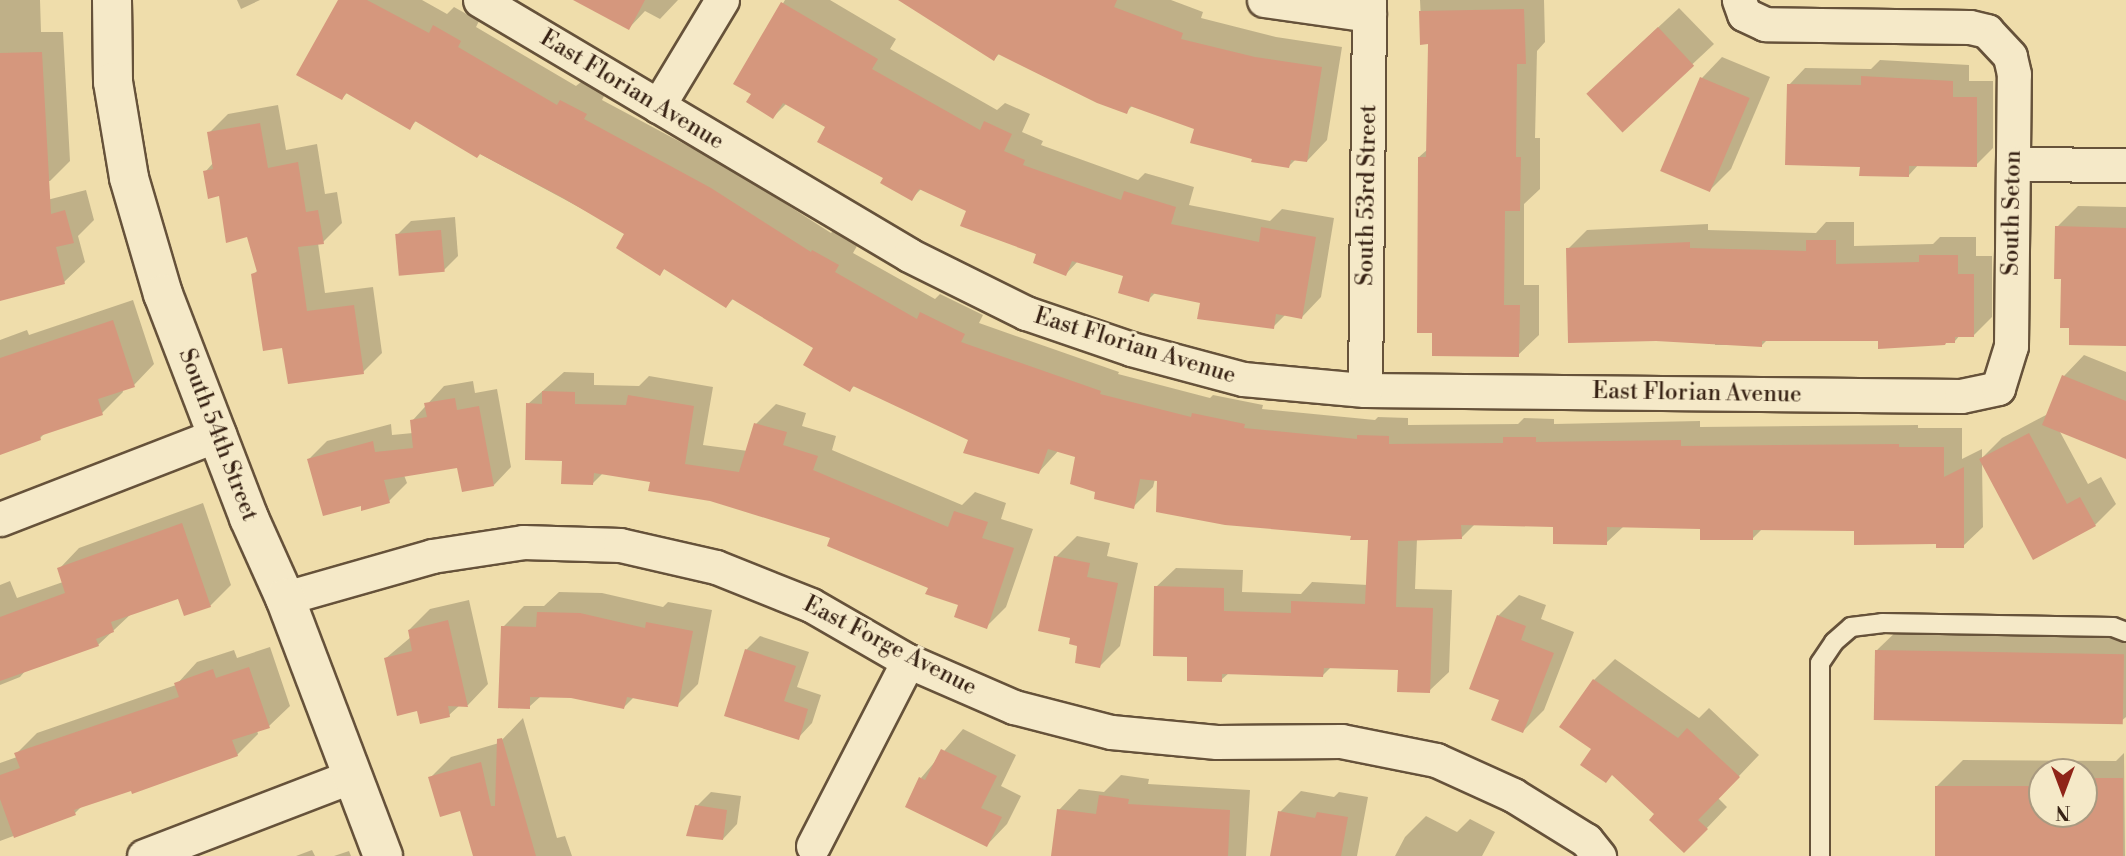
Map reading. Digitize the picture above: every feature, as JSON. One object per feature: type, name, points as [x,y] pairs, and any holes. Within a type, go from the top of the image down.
[{"type":"street","name":"South 54th Street","points":[[112,0],[113,82],[129,178],[163,294],[219,434],[249,518],[285,598],[383,856]]},
{"type":"street","name":"East Florian Avenue","points":[[481,0],[909,255],[1026,313],[1131,349],[1243,379],[1365,390],[1961,396],[1998,388]]},
{"type":"street","points":[[658,106],[722,0]]},
{"type":"street","points":[[1264,0],[1369,7]]},
{"type":"street","name":"South Seton","points":[[1739,0],[1744,14],[1765,24],[1969,27],[1987,31],[2010,56],[2014,74],[2011,346],[1998,388]]},
{"type":"street","name":"South 53rd Street","points":[[1365,390],[1369,7]]},
{"type":"street","points":[[2013,163],[2126,164]]},
{"type":"street","points":[[0,519],[219,434]]},
{"type":"street","name":"East Forge Avenue","points":[[285,598],[432,556],[523,542],[620,545],[716,566],[811,605],[908,661],[1014,707],[1111,732],[1217,742],[1341,741],[1436,760],[1513,795],[1586,841],[1600,856]]},
{"type":"street","points":[[813,846],[908,661]]},
{"type":"street","points":[[144,856],[352,776]]},
{"type":"lane","points":[[1820,856],[1820,663],[1834,642],[1851,627],[1882,623],[2031,625],[2113,627],[2126,632]]},
{"type":"building","points":[[338,0],[367,0],[429,33],[433,25],[461,41],[458,47],[557,105],[560,100],[587,114],[584,119],[711,188],[811,252],[812,250],[839,265],[835,272],[917,319],[920,312],[965,334],[961,342],[1101,391],[1100,394],[1191,417],[1192,413],[1245,424],[1244,428],[1357,439],[1357,435],[1389,436],[1389,444],[1503,443],[1503,437],[1536,437],[1536,442],[1681,440],[1681,446],[1899,444],[1899,447],[1944,447],[1944,477],[1964,467],[1964,548],[1936,548],[1936,544],[1854,545],[1854,531],[1753,530],[1753,540],[1700,540],[1700,529],[1607,527],[1607,545],[1553,544],[1553,527],[1461,525],[1462,539],[1398,541],[1396,607],[1433,608],[1430,693],[1397,692],[1398,670],[1324,668],[1323,677],[1222,674],[1222,682],[1187,681],[1187,657],[1153,656],[1154,586],[1224,588],[1224,611],[1291,613],[1291,601],[1365,604],[1368,540],[1350,540],[1351,536],[1225,525],[1156,512],[1157,481],[1140,479],[1134,509],[1094,499],[1095,492],[1070,484],[1075,457],[1048,449],[1039,474],[963,453],[968,440],[853,386],[850,392],[803,365],[813,348],[732,299],[726,308],[664,269],[660,276],[616,248],[624,234],[563,198],[480,154],[477,158],[415,121],[410,130],[346,93],[342,100],[296,75]]},
{"type":"building","points":[[573,0],[645,0],[629,30]]},
{"type":"building","points":[[898,0],[1117,0],[1114,7],[1183,33],[1181,39],[1255,57],[1322,67],[1307,162],[1291,160],[1289,168],[1251,162],[1252,159],[1190,143],[1194,129],[1130,106],[1127,114],[1097,103],[998,54],[994,61]]},
{"type":"building","points":[[781,2],[878,59],[872,69],[980,130],[984,121],[1012,134],[1004,151],[1025,160],[1023,165],[1121,200],[1124,191],[1176,207],[1171,224],[1259,242],[1261,227],[1316,237],[1302,319],[1276,314],[1274,329],[1197,319],[1200,303],[1151,293],[1149,302],[1118,293],[1123,276],[1072,261],[1066,276],[1033,263],[1036,254],[960,226],[966,211],[919,189],[912,201],[880,183],[883,178],[817,142],[825,127],[783,103],[773,119],[746,102],[751,94],[733,84]]},
{"type":"building","points":[[1524,9],[1526,64],[1517,64],[1516,157],[1521,157],[1520,211],[1505,211],[1504,305],[1520,305],[1519,357],[1432,356],[1432,333],[1417,333],[1418,157],[1426,157],[1428,44],[1420,45],[1419,11]]},
{"type":"building","points":[[1658,27],[1694,66],[1622,133],[1586,94]]},
{"type":"building","points":[[42,52],[51,214],[65,210],[74,243],[56,247],[65,284],[0,301],[0,53]]},
{"type":"building","points":[[1861,76],[1953,81],[1953,97],[1977,97],[1977,167],[1909,166],[1909,177],[1859,176],[1860,167],[1785,165],[1787,84],[1861,85]]},
{"type":"building","points":[[1700,77],[1750,98],[1710,192],[1660,171]]},
{"type":"building","points":[[260,123],[268,168],[298,162],[306,212],[318,210],[324,244],[298,247],[307,311],[354,305],[364,374],[288,384],[282,348],[263,351],[251,274],[257,272],[247,237],[226,243],[219,196],[208,199],[203,171],[213,169],[207,132]]},
{"type":"building","points":[[2055,226],[2126,228],[2126,346],[2069,345],[2069,328],[2060,328],[2061,279],[2054,279]]},
{"type":"building","points":[[441,230],[445,272],[399,276],[395,234]]},
{"type":"building","points":[[1806,240],[1836,240],[1836,264],[1919,262],[1919,255],[1958,255],[1958,274],[1974,274],[1974,337],[1955,337],[1955,343],[1945,345],[1878,349],[1878,341],[1762,341],[1762,347],[1656,341],[1568,343],[1566,248],[1690,242],[1690,248],[1806,251]]},
{"type":"building","points":[[113,320],[135,387],[98,399],[103,415],[40,436],[41,440],[0,455],[0,358]]},
{"type":"building","points":[[2062,375],[2126,401],[2126,459],[2042,425]]},
{"type":"building","points":[[542,391],[575,392],[575,404],[626,405],[628,395],[694,406],[685,464],[739,472],[754,423],[787,432],[783,445],[818,456],[813,470],[948,527],[954,511],[988,522],[982,538],[1014,548],[987,629],[954,617],[958,605],[925,594],[928,588],[827,546],[830,538],[710,501],[648,491],[650,482],[594,473],[593,485],[561,484],[562,461],[525,460],[526,403],[542,404]]},
{"type":"building","points":[[455,398],[457,410],[479,406],[494,486],[462,492],[457,468],[384,480],[390,503],[361,511],[361,506],[323,516],[307,459],[373,441],[375,452],[413,448],[410,420],[427,417],[424,403]]},
{"type":"building","points":[[2029,433],[2067,504],[2080,497],[2096,526],[2033,560],[1979,459]]},
{"type":"building","points":[[182,523],[211,607],[184,616],[178,599],[111,622],[114,632],[96,639],[99,646],[0,681],[0,617],[65,593],[57,568]]},
{"type":"building","points":[[1054,556],[1090,563],[1087,577],[1118,583],[1100,668],[1075,663],[1077,646],[1069,644],[1070,638],[1038,631]]},
{"type":"building","points":[[537,612],[580,613],[645,628],[646,622],[693,631],[678,707],[627,697],[624,709],[571,698],[530,697],[530,709],[498,708],[501,626],[536,627]]},
{"type":"building","points":[[1497,615],[1526,626],[1521,640],[1554,653],[1523,733],[1491,720],[1499,700],[1469,689]]},
{"type":"building","points":[[448,620],[468,707],[448,706],[450,717],[420,724],[417,711],[397,716],[384,658],[412,651],[408,630]]},
{"type":"building","points":[[745,649],[796,666],[784,701],[808,709],[799,740],[724,716]]},
{"type":"building","points":[[1875,650],[2124,654],[2123,724],[1874,720]]},
{"type":"building","points":[[249,667],[270,728],[232,740],[238,756],[132,794],[131,791],[74,810],[76,815],[14,838],[0,799],[0,775],[20,768],[14,753],[179,697],[174,683],[213,669],[216,678]]},
{"type":"building","points":[[1593,679],[1678,738],[1687,728],[1740,777],[1698,820],[1708,829],[1684,853],[1649,820],[1654,814],[1612,775],[1606,783],[1580,765],[1591,749],[1559,727]]},
{"type":"building","points":[[502,738],[536,856],[473,856],[460,811],[440,817],[428,777],[481,762],[491,806],[495,806],[497,739]]},
{"type":"building","points":[[941,749],[997,776],[981,808],[1002,817],[987,847],[905,807],[919,777],[925,780]]},
{"type":"building","points":[[2098,778],[2123,778],[2123,856],[1935,856],[1935,786],[2028,786],[2028,828],[2098,828]]},
{"type":"building","points":[[1099,795],[1129,799],[1128,804],[1230,810],[1228,856],[1051,856],[1057,809],[1096,814]]},
{"type":"building","points":[[695,805],[727,810],[723,840],[686,836]]},
{"type":"building","points":[[1278,811],[1315,818],[1317,812],[1348,817],[1341,856],[1270,856]]}]
